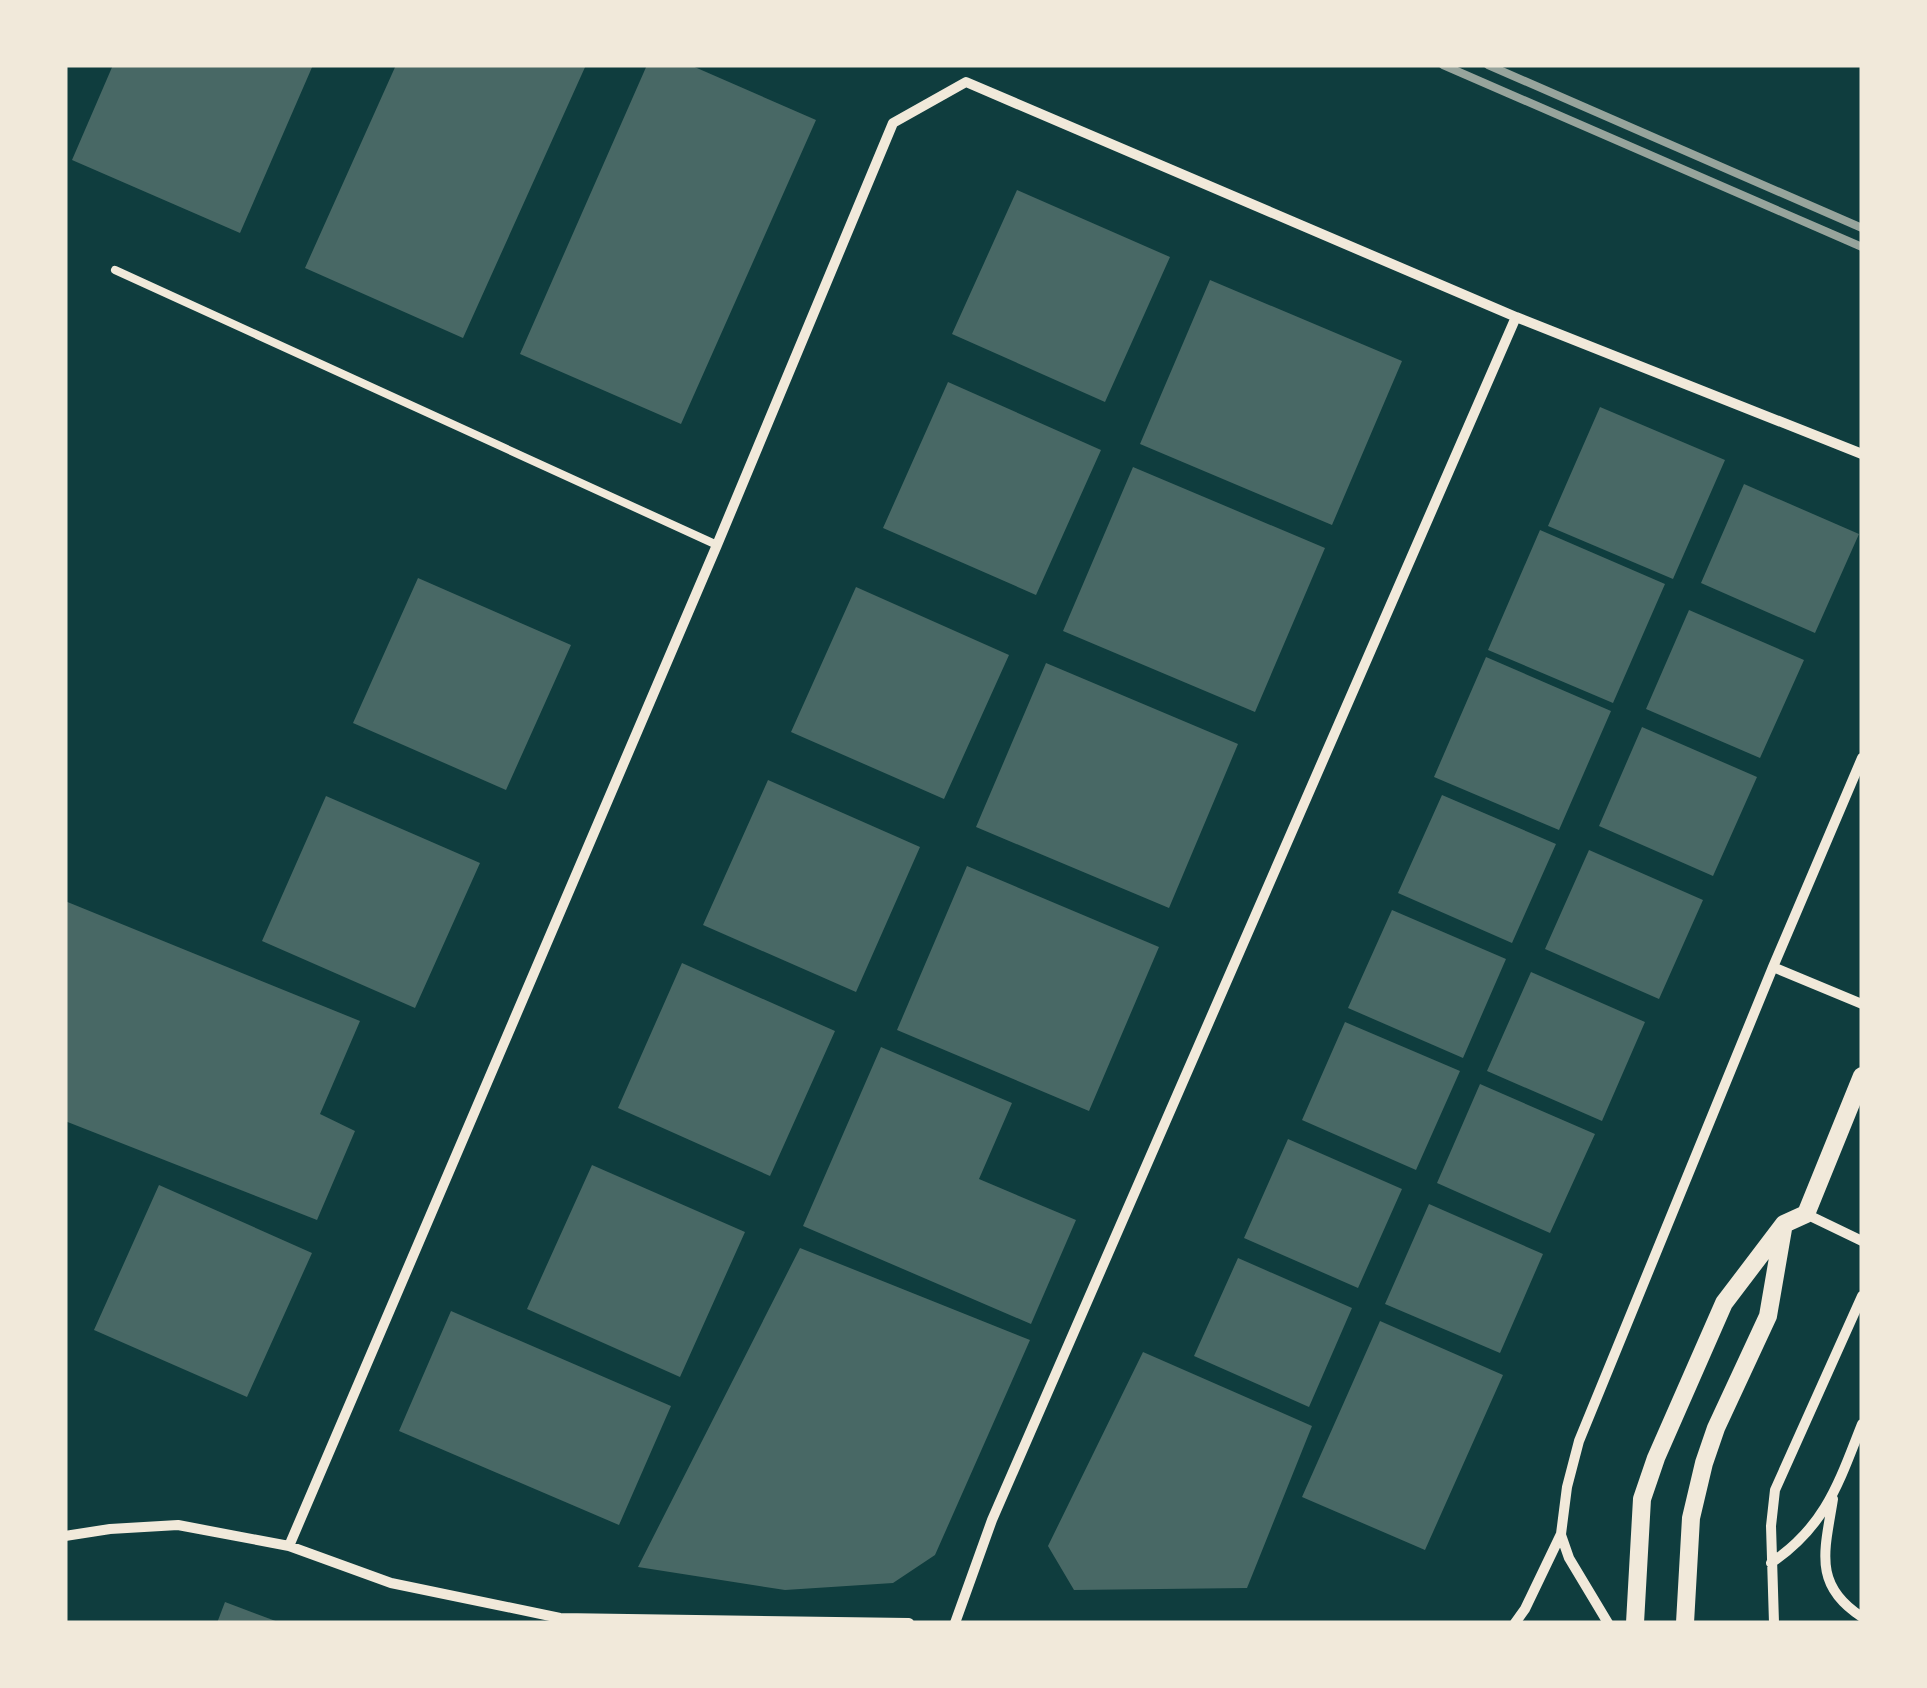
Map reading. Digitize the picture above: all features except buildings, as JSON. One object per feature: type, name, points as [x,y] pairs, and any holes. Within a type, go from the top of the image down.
[{"type":"street","points":[[289,1546],[893,123],[966,82],[1516,318],[1862,454]]},
{"type":"street","points":[[955,1623],[992,1520],[1516,318]]},
{"type":"street","points":[[1515,1623],[1561,1534],[1567,1487],[1579,1441],[1862,758]]},
{"type":"street","points":[[1773,967],[1862,1004]]},
{"type":"street","points":[[1634,1623],[1642,1500],[1656,1458],[1724,1303],[1784,1224],[1806,1214],[1862,1076]]},
{"type":"street","points":[[1806,1214],[1862,1241]]},
{"type":"street","points":[[1685,1623],[1691,1518],[1704,1463],[1768,1316],[1784,1224]]},
{"type":"street","points":[[1774,1623],[1771,1526],[1775,1490],[1862,1296]]},
{"type":"street","points":[[1862,1424],[1833,1498],[1825,1566],[1830,1587],[1844,1606],[1862,1618]]},
{"type":"street","points":[[1772,1563],[1793,1548],[1833,1498]]},
{"type":"street","points":[[65,1536],[178,1525],[289,1546],[390,1583],[560,1618],[909,1623]]},
{"type":"street","points":[[1561,1534],[1569,1558],[1608,1623]]},
{"type":"lane","points":[[115,270],[716,546]]},
{"type":"railway","points":[[1443,65],[1862,247]]},
{"type":"railway","points":[[1488,65],[1862,228]]}]
